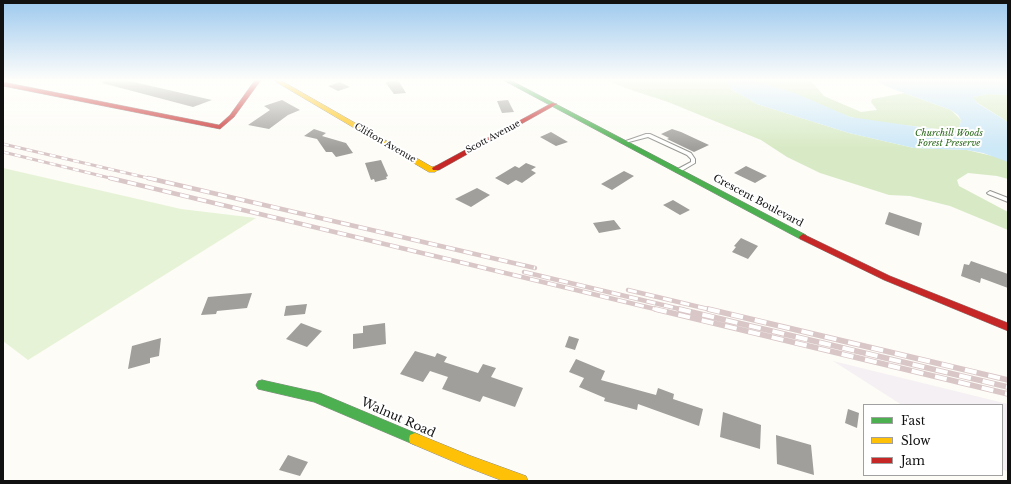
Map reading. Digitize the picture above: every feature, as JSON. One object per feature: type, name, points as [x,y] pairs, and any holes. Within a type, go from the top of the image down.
[{"type":"street","points":[[97,103],[220,127],[242,103]]},
{"type":"street","name":"Clifton Avenue","points":[[315,103],[432,170]]},
{"type":"street","name":"Crescent Boulevard","points":[[551,103],[777,224],[843,257],[937,299],[1008,327]]},
{"type":"street","name":"Scott Avenue","points":[[432,170],[554,104]]},
{"type":"street","name":"Walnut Road","points":[[262,385],[316,397],[469,462],[521,481]]},
{"type":"lane","points":[[625,142],[648,135],[689,154],[693,159],[693,163],[678,171]]},
{"type":"lane","points":[[990,193],[1008,200]]},
{"type":"shaded area","points":[[833,361],[1008,404],[1008,472],[1003,470],[1003,404],[900,404]]},
{"type":"green space","points":[[669,103],[755,103],[849,133],[914,148],[967,150],[1001,158],[1008,162],[1008,179],[997,176],[968,173],[957,180],[959,186],[1008,212],[1008,230],[950,206],[910,196],[889,195],[820,173],[787,157],[761,140]]},
{"type":"green space","points":[[813,103],[839,103],[861,112],[877,110],[871,103],[931,103],[951,110],[961,120],[959,129],[956,131],[868,121],[850,117]]},
{"type":"green space","points":[[977,103],[1008,103],[1008,122]]},
{"type":"green space","points":[[3,168],[181,209],[256,218],[28,360],[3,341]]},
{"type":"water","points":[[755,103],[817,103],[850,117],[956,131],[959,129],[961,120],[958,115],[951,110],[931,103],[977,103],[1008,122],[1008,162],[983,153],[967,150],[914,148],[849,133]]},
{"type":"building","points":[[176,103],[205,103],[193,107]]},
{"type":"building","points":[[274,103],[287,103],[300,110],[288,115],[269,129],[248,125],[270,110],[264,106]]},
{"type":"building","points":[[498,103],[509,103],[514,112],[502,113]]},
{"type":"building","points":[[314,129],[326,133],[322,136],[346,143],[353,153],[336,157],[332,152],[326,152],[317,139],[304,136]]},
{"type":"building","points":[[672,129],[709,145],[694,152],[667,139],[669,138],[661,134]]},
{"type":"building","points":[[551,132],[568,142],[556,146],[540,137]]},
{"type":"building","points":[[381,160],[388,176],[386,177],[387,179],[375,182],[374,179],[371,180],[365,163]]},
{"type":"building","points":[[526,163],[536,167],[531,170],[536,173],[522,183],[516,180],[508,185],[495,178],[515,166],[519,168]]},
{"type":"building","points":[[746,166],[767,176],[755,183],[734,173]]},
{"type":"building","points":[[624,171],[634,176],[612,190],[601,184]]},
{"type":"building","points":[[477,188],[490,195],[471,207],[455,199]]},
{"type":"building","points":[[673,200],[690,210],[680,215],[663,205]]},
{"type":"building","points":[[889,212],[922,223],[919,236],[885,224]]},
{"type":"building","points":[[614,220],[621,229],[599,233],[593,223]]},
{"type":"building","points":[[741,238],[758,246],[748,259],[732,252],[736,247],[734,246]]},
{"type":"building","points":[[971,261],[1008,274],[1008,288],[981,278],[980,283],[961,276],[964,264],[969,265]]},
{"type":"building","points":[[252,293],[247,308],[217,311],[216,314],[201,315],[208,297]]},
{"type":"building","points":[[307,304],[305,314],[284,316],[286,306]]},
{"type":"building","points":[[301,323],[322,331],[307,347],[286,339]]},
{"type":"building","points":[[385,323],[386,344],[353,349],[353,334],[363,333],[363,326]]},
{"type":"building","points":[[569,336],[579,339],[575,350],[565,347]]},
{"type":"building","points":[[161,338],[159,356],[150,358],[150,363],[128,369],[132,346]]},
{"type":"building","points":[[415,351],[435,357],[437,353],[447,357],[444,362],[478,373],[483,364],[496,368],[491,377],[523,388],[515,407],[483,396],[480,402],[442,389],[448,377],[430,371],[423,382],[400,374]]},
{"type":"building","points":[[576,359],[605,371],[601,380],[656,395],[658,388],[674,394],[673,399],[703,409],[699,426],[638,404],[637,410],[604,401],[605,398],[579,387],[584,378],[569,372]]},
{"type":"building","points":[[848,409],[859,413],[857,428],[845,423]]},
{"type":"building","points":[[723,412],[761,425],[760,449],[720,437]]},
{"type":"building","points":[[776,435],[811,445],[814,475],[777,464]]},
{"type":"building","points":[[288,455],[308,462],[300,476],[279,470]]},
{"type":"railway","points":[[3,144],[152,179]]},
{"type":"railway","points":[[3,152],[114,179]]},
{"type":"railway","points":[[110,178],[659,310]]},
{"type":"railway","points":[[148,178],[535,268]]},
{"type":"railway","points":[[524,272],[684,310]]},
{"type":"railway","points":[[628,290],[712,310]]},
{"type":"railway","points":[[655,309],[1008,394]]},
{"type":"railway","points":[[679,309],[1008,387]]},
{"type":"railway","points":[[708,309],[1008,380]]},
{"type":"traffic: fast","points":[[549,103],[803,237]]},
{"type":"traffic: fast","points":[[262,385],[316,397],[415,439]]},
{"type":"traffic: slow","points":[[315,103],[432,170],[436,168]]},
{"type":"traffic: slow","points":[[415,439],[469,462],[521,481]]},
{"type":"traffic: jam","points":[[97,103],[220,127],[232,116],[242,103]]},
{"type":"traffic: jam","points":[[436,168],[554,104]]},
{"type":"traffic: jam","points":[[803,237],[887,278],[1008,327]]},
{"type":"park label","name":"Churchill Woods Forest Preserve","points":[[949,138]]}]
